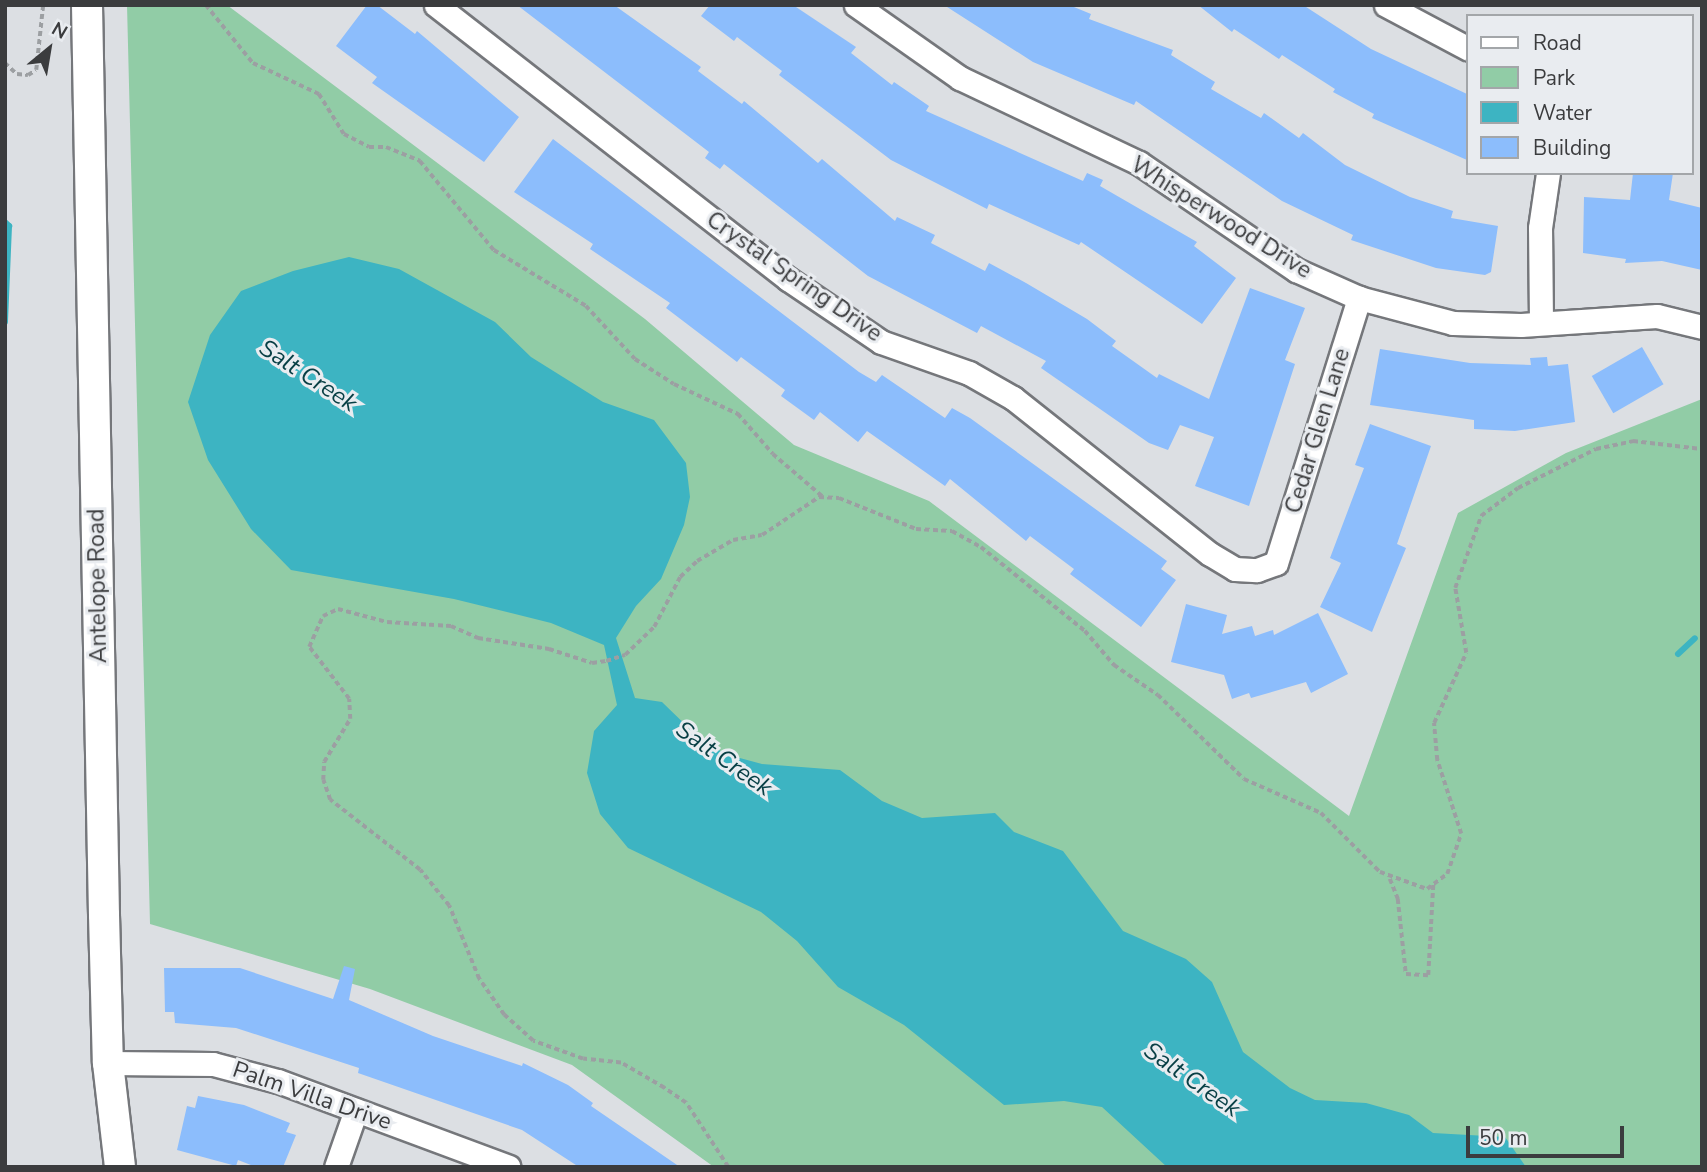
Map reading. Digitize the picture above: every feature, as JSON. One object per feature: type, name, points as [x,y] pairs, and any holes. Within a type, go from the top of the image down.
[{"type":"street","name":"Antelope Road","points":[[87,5],[96,345],[108,1063],[120,1167]]},
{"type":"street","name":"Crystal Spring Drive","points":[[436,5],[788,279],[870,334],[969,373],[1013,398],[1210,554],[1235,569],[1257,570],[1276,563]]},
{"type":"street","name":"Whisperwood Drive","points":[[856,5],[960,78],[1139,163],[1296,270],[1359,299],[1453,323],[1657,316],[1702,327]]},
{"type":"street","points":[[1386,5],[1466,47]]},
{"type":"street","points":[[1541,321],[1540,228],[1548,175]]},
{"type":"street","name":"Cedar Glen Lane","points":[[1276,563],[1359,299]]},
{"type":"street","name":"Palm Villa Drive","points":[[108,1063],[213,1064],[356,1110],[509,1167]]},
{"type":"street","points":[[337,1167],[356,1110]]},
{"type":"path","points":[[5,63],[17,74],[28,75],[36,70],[43,5]]},
{"type":"path","points":[[206,5],[253,63],[318,94],[344,134],[369,147],[386,148],[420,161],[494,250],[586,306],[635,359],[674,384],[738,414],[774,454],[824,497]]},
{"type":"path","points":[[1389,877],[1427,889],[1447,874],[1461,834],[1437,760],[1434,723],[1466,653],[1455,588],[1481,516],[1518,488],[1595,449],[1633,441],[1702,449]]},
{"type":"path","points":[[728,1167],[686,1103],[664,1087],[621,1063],[583,1059],[533,1041],[504,1015],[480,979],[449,906],[398,849],[359,826],[330,800],[323,780],[324,762],[350,719],[349,699],[309,647],[323,615],[338,609],[387,622],[451,626],[478,638],[548,649],[592,663],[606,661],[625,655],[654,627],[680,578],[697,561],[733,540],[762,535],[824,497],[839,498],[916,529],[952,531],[981,547],[1085,631],[1114,665],[1158,695],[1244,779],[1321,813],[1389,877],[1398,899],[1406,974],[1428,975],[1433,885]]},
{"type":"green space","points":[[127,5],[227,5],[645,319],[794,445],[929,501],[1349,816],[1458,513],[1566,453],[1702,399],[1702,1167],[714,1167],[572,1065],[370,989],[150,924]]},
{"type":"water","name":"Salt Creek","points":[[349,257],[399,269],[495,322],[531,357],[603,402],[654,420],[686,463],[690,497],[684,525],[661,579],[636,606],[616,638],[635,698],[662,702],[697,736],[725,754],[762,764],[840,770],[882,801],[922,818],[995,813],[1014,832],[1063,851],[1123,931],[1186,959],[1212,982],[1243,1052],[1290,1088],[1315,1100],[1366,1103],[1409,1115],[1433,1133],[1505,1137],[1526,1167],[1167,1167],[1102,1107],[1064,1101],[1004,1105],[904,1025],[838,987],[797,941],[761,912],[628,848],[600,814],[587,773],[594,731],[617,705],[604,645],[551,623],[454,599],[291,570],[251,529],[208,460],[188,402],[210,335],[241,291],[293,271]]},
{"type":"building","points":[[367,5],[377,5],[415,34],[417,31],[519,117],[484,162],[372,83],[377,77],[336,46]]},
{"type":"building","points":[[517,5],[614,5],[701,67],[698,71],[742,104],[744,101],[818,163],[822,159],[895,221],[897,217],[935,235],[931,243],[985,271],[989,263],[1026,283],[1087,319],[1116,341],[1112,346],[1157,378],[1159,374],[1209,399],[1250,288],[1305,308],[1285,360],[1295,364],[1249,506],[1195,486],[1214,437],[1180,425],[1168,450],[1149,443],[1041,368],[1046,361],[981,326],[977,333],[868,276],[724,164],[720,169],[705,158],[709,152]]},
{"type":"building","points":[[710,5],[793,5],[856,47],[851,53],[892,85],[894,82],[929,106],[926,111],[1083,181],[1087,173],[1103,180],[1100,186],[1197,242],[1194,246],[1236,278],[1202,324],[1081,242],[1079,245],[989,204],[987,209],[891,160],[779,75],[782,71],[737,37],[734,41],[701,16]]},
{"type":"building","points":[[944,5],[1069,5],[1091,14],[1089,19],[1173,50],[1171,55],[1215,82],[1211,89],[1261,118],[1264,113],[1299,138],[1303,133],[1345,165],[1410,197],[1453,211],[1451,218],[1498,226],[1491,272],[1485,275],[1436,268],[1351,240],[1353,235],[1282,201],[1136,101],[1134,105],[1033,62]]},
{"type":"building","points":[[1198,5],[1303,5],[1371,49],[1466,94],[1466,160],[1372,118],[1374,114],[1333,92],[1335,89],[1282,55],[1279,59],[1234,29],[1232,32]]},
{"type":"building","points":[[553,139],[859,372],[876,382],[882,375],[945,418],[952,408],[970,418],[1167,561],[1161,569],[1176,580],[1141,627],[1070,574],[1074,569],[1030,536],[1026,541],[950,479],[945,486],[867,431],[858,442],[820,412],[814,420],[781,396],[785,390],[741,357],[737,362],[666,308],[670,303],[590,249],[593,244],[514,192]]},
{"type":"building","points":[[1633,175],[1673,175],[1669,200],[1702,208],[1702,270],[1662,261],[1625,263],[1626,259],[1583,253],[1584,197],[1630,200]]},
{"type":"building","points":[[1642,347],[1664,384],[1613,413],[1592,376]]},
{"type":"building","points":[[1380,349],[1470,363],[1531,365],[1530,358],[1547,357],[1548,366],[1568,364],[1575,422],[1515,431],[1474,429],[1474,420],[1370,405]]},
{"type":"building","points":[[1370,424],[1431,446],[1397,544],[1406,548],[1372,632],[1320,607],[1341,563],[1330,558],[1364,468],[1355,465]]},
{"type":"building","points":[[1186,604],[1227,615],[1222,634],[1252,626],[1255,636],[1273,630],[1274,635],[1318,613],[1348,674],[1311,693],[1306,682],[1251,698],[1249,693],[1232,699],[1224,675],[1171,662]]},
{"type":"building","points":[[344,966],[355,969],[349,1000],[433,1036],[522,1066],[523,1063],[568,1085],[593,1103],[591,1106],[680,1167],[579,1167],[522,1130],[358,1073],[359,1068],[236,1028],[175,1023],[174,1012],[165,1012],[164,968],[240,968],[333,999]]},
{"type":"building","points":[[198,1096],[244,1105],[290,1123],[286,1132],[296,1135],[283,1167],[256,1167],[238,1160],[236,1166],[177,1150],[187,1106],[195,1108]]},
{"type":"waterway","points":[[5,222],[9,226],[5,322]]},
{"type":"waterway","points":[[1678,654],[1695,638]]}]
